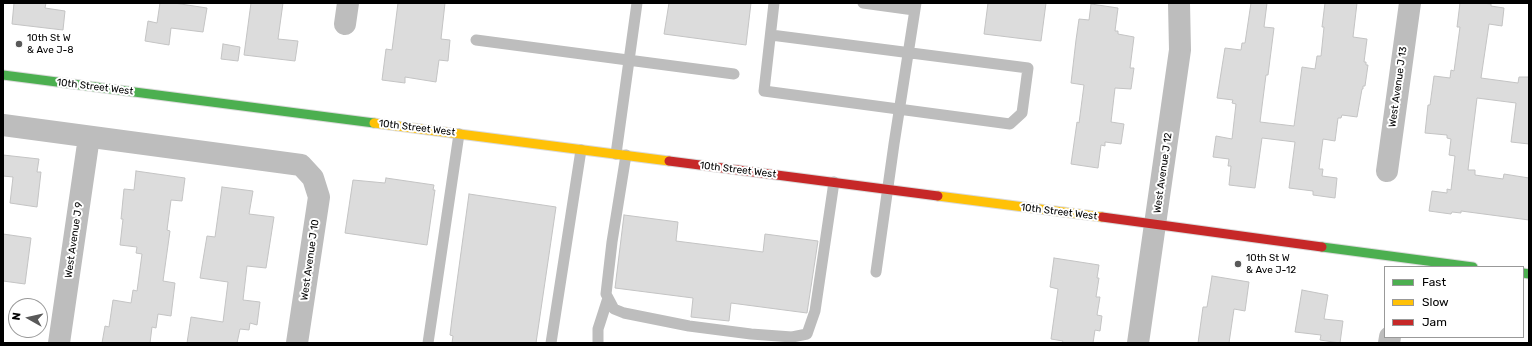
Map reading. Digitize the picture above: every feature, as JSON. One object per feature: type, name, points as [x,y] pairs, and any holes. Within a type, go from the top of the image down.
[{"type":"main road","name":"10th Street West","points":[[3,75],[1156,224],[1401,263],[1455,266]]},
{"type":"street","name":"West Avenue J 12","points":[[1138,343],[1180,50],[1179,3]]},
{"type":"street","name":"West Avenue J 13","points":[[1387,171],[1410,3]]},
{"type":"street","points":[[3,125],[89,137]]},
{"type":"street","name":"West Avenue J 10","points":[[89,137],[301,165],[313,178],[319,197],[297,343]]},
{"type":"street","name":"West Avenue J 9","points":[[60,343],[89,137]]},
{"type":"lane","points":[[637,3],[628,60],[621,155],[606,294],[614,309],[624,313],[689,326],[806,339],[815,311],[834,182]]},
{"type":"lane","points":[[771,35],[1028,68],[1022,113],[1010,124],[764,91],[774,3]]},
{"type":"lane","points":[[863,3],[915,6],[876,272]]},
{"type":"lane","points":[[476,40],[734,74]]},
{"type":"lane","points":[[428,343],[459,134]]},
{"type":"lane","points":[[551,343],[581,150]]},
{"type":"lane","points":[[598,343],[598,329],[608,298]]},
{"type":"building","points":[[14,3],[46,3],[45,8],[65,11],[63,30],[12,24]]},
{"type":"building","points":[[160,3],[174,3],[207,8],[203,32],[171,28],[169,45],[145,41],[148,21],[157,23]]},
{"type":"building","points":[[251,3],[283,3],[278,39],[298,41],[295,61],[244,55]]},
{"type":"building","points":[[398,3],[445,3],[441,39],[450,40],[448,61],[439,60],[436,82],[405,77],[405,83],[382,80],[386,49],[392,50]]},
{"type":"building","points":[[669,3],[751,3],[746,45],[664,34]]},
{"type":"building","points":[[988,3],[1046,3],[1041,41],[984,34]]},
{"type":"building","points":[[1251,3],[1267,3],[1264,27],[1274,28],[1260,122],[1294,126],[1302,67],[1315,69],[1317,56],[1321,56],[1325,3],[1357,3],[1353,37],[1367,39],[1364,62],[1368,65],[1365,86],[1363,86],[1362,89],[1357,117],[1342,115],[1341,118],[1338,118],[1335,141],[1323,139],[1319,169],[1323,169],[1322,176],[1337,178],[1335,198],[1313,195],[1313,191],[1289,188],[1295,142],[1262,138],[1255,188],[1229,185],[1231,166],[1228,166],[1229,159],[1213,157],[1216,136],[1232,139],[1236,104],[1232,103],[1233,100],[1217,98],[1225,48],[1241,50],[1242,43],[1245,43]]},
{"type":"building","points":[[1460,3],[1491,4],[1491,6],[1504,8],[1502,26],[1489,24],[1481,78],[1518,83],[1519,77],[1529,77],[1529,144],[1511,142],[1516,103],[1477,98],[1468,170],[1475,170],[1475,175],[1503,179],[1504,174],[1529,178],[1529,220],[1461,211],[1461,213],[1452,212],[1451,214],[1429,211],[1432,191],[1447,193],[1447,189],[1451,190],[1455,156],[1449,155],[1451,139],[1447,138],[1447,135],[1425,133],[1428,105],[1430,105],[1434,76],[1450,78],[1451,70],[1454,71],[1460,27],[1457,27]]},
{"type":"building","points":[[1091,4],[1118,8],[1115,31],[1118,31],[1118,34],[1134,37],[1130,68],[1134,68],[1131,89],[1115,88],[1111,122],[1124,124],[1121,144],[1105,142],[1105,146],[1101,145],[1098,168],[1071,164],[1077,122],[1079,123],[1084,85],[1071,83],[1076,40],[1079,19],[1089,20]]},
{"type":"building","points":[[223,44],[240,47],[238,61],[221,59]]},
{"type":"building","points":[[3,155],[39,159],[37,172],[41,172],[37,207],[10,203],[13,177],[3,176]]},
{"type":"building","points":[[136,171],[185,178],[182,201],[171,200],[167,230],[170,231],[163,281],[175,283],[171,316],[158,314],[156,328],[152,327],[150,343],[102,343],[105,326],[109,327],[113,300],[131,303],[133,290],[137,291],[142,254],[136,253],[137,247],[120,245],[124,189],[134,190]]},
{"type":"building","points":[[386,178],[434,185],[433,190],[435,190],[427,245],[345,233],[353,180],[385,183]]},
{"type":"building","points":[[222,187],[253,191],[249,214],[274,217],[266,268],[247,266],[243,300],[260,302],[257,325],[250,323],[249,330],[240,329],[237,343],[187,343],[191,317],[223,322],[228,282],[200,278],[207,236],[215,237]]},
{"type":"building","points":[[469,194],[556,207],[536,343],[452,343],[453,336],[450,335]]},
{"type":"building","points":[[624,215],[678,222],[676,241],[763,252],[765,234],[818,241],[807,313],[731,303],[729,321],[691,317],[693,298],[615,288]]},
{"type":"building","points":[[3,234],[31,238],[25,284],[3,281]]},
{"type":"building","points":[[1054,258],[1099,265],[1097,278],[1099,278],[1096,297],[1100,297],[1097,315],[1102,316],[1100,331],[1095,330],[1093,343],[1062,343],[1063,341],[1051,339],[1058,289],[1050,287]]},
{"type":"building","points":[[1212,276],[1249,282],[1245,311],[1234,309],[1229,343],[1198,343],[1203,307],[1207,307]]},
{"type":"building","points":[[1302,290],[1328,295],[1324,319],[1343,321],[1340,343],[1320,340],[1321,335],[1295,332]]},
{"type":"traffic: fast","points":[[3,75],[374,123]]},
{"type":"traffic: fast","points":[[1322,247],[1465,266]]},
{"type":"traffic: fast","points":[[1524,273],[1529,274]]},
{"type":"traffic: slow","points":[[374,123],[669,161]]},
{"type":"traffic: slow","points":[[938,196],[1102,217]]},
{"type":"traffic: jam","points":[[669,161],[938,196]]},
{"type":"traffic: jam","points":[[1102,217],[1322,247]]},
{"type":"place","name":"10th St W & Ave J-8","points":[[19,44]]},
{"type":"place","name":"10th St W & Ave J-12","points":[[1238,264]]}]
